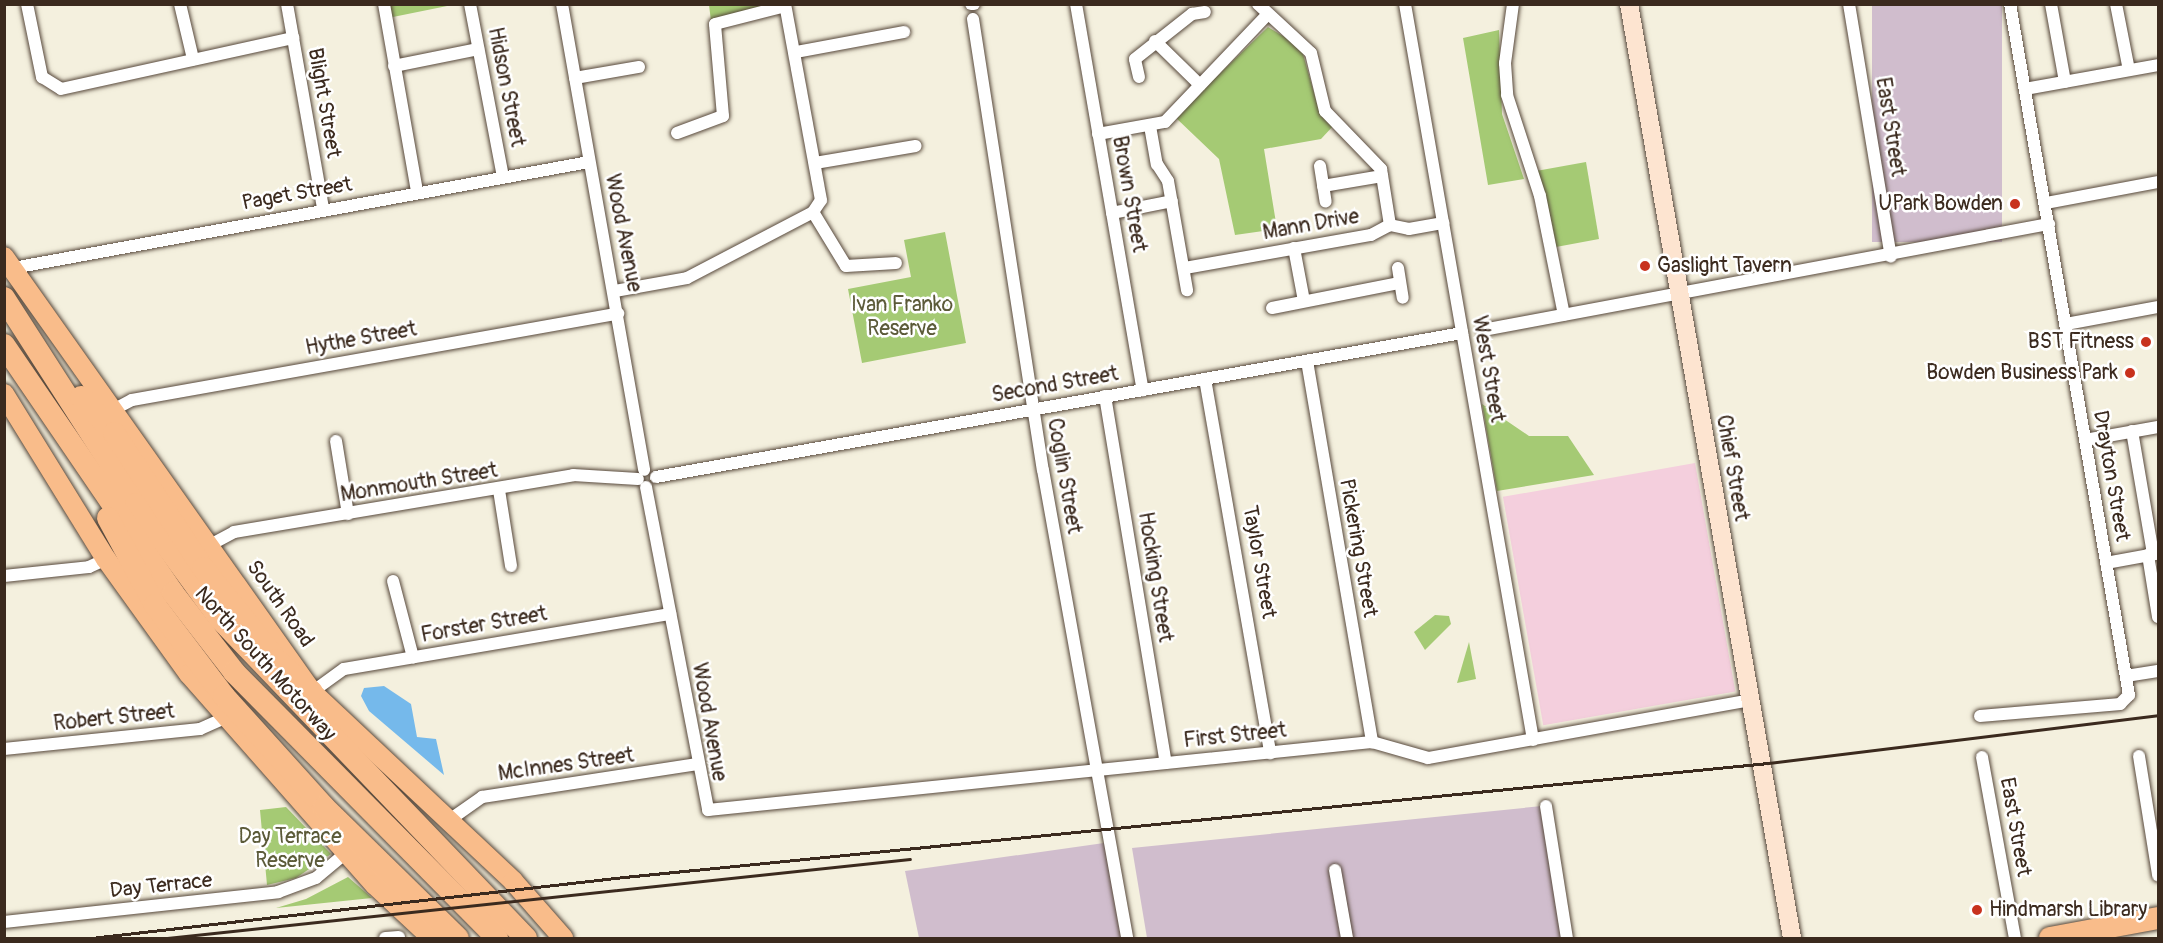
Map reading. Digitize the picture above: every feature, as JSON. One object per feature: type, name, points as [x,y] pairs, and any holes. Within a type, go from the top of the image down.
[{"type":"highway","name":"North South Motorway","points":[[4,298],[136,504],[220,619],[526,939]]},
{"type":"highway","name":"North South Motorway","points":[[4,345],[173,594],[266,709],[497,939]]},
{"type":"highway","points":[[43,356],[114,433],[203,568],[277,660],[312,692]]},
{"type":"highway","points":[[73,448],[132,565],[193,657],[324,807],[458,939]]},
{"type":"highway","points":[[2050,939],[2158,918]]},
{"type":"main road","name":"South Road","points":[[9,262],[312,692],[448,821],[563,939]]},
{"type":"main road","points":[[4,394],[106,559],[225,718],[346,853],[432,939]]},
{"type":"street","points":[[27,4],[49,87],[61,89],[293,38]]},
{"type":"street","points":[[180,4],[193,59]]},
{"type":"street","name":"Blight Street","points":[[287,4],[322,209]]},
{"type":"street","points":[[384,4],[417,192]]},
{"type":"street","name":"Hidson Street","points":[[470,4],[503,177]]},
{"type":"street","name":"Wood Avenue","points":[[562,4],[615,291],[643,478],[703,801],[708,810],[719,812]]},
{"type":"street","name":"Brown Street","points":[[1076,4],[1143,390]]},
{"type":"street","points":[[1258,4],[1267,15],[1311,53],[1325,111],[1374,158],[1382,176],[1390,225]]},
{"type":"street","name":"West Street","points":[[1405,4],[1533,740]]},
{"type":"street","points":[[1513,4],[1505,63],[1507,95],[1540,196],[1564,315]]},
{"type":"street","name":"Chief Street","points":[[1629,4],[1792,939]]},
{"type":"street","name":"East Street","points":[[1849,4],[1891,257]]},
{"type":"street","name":"Drayton Street","points":[[1980,716],[2120,704],[2129,695],[2010,4]]},
{"type":"street","points":[[2051,4],[2065,82]]},
{"type":"street","points":[[2116,4],[2129,70]]},
{"type":"street","points":[[615,291],[687,278],[813,212],[821,200],[796,52],[785,5],[715,24],[723,116],[677,133]]},
{"type":"street","points":[[1139,77],[1135,59],[1192,14],[1205,12]]},
{"type":"street","points":[[1098,134],[1165,122],[1267,15]]},
{"type":"street","name":"Coglin Street","points":[[972,19],[1033,409],[1127,939]]},
{"type":"street","points":[[796,52],[904,32]]},
{"type":"street","points":[[1155,41],[1200,85]]},
{"type":"street","points":[[394,66],[478,49]]},
{"type":"street","points":[[2025,89],[2158,65]]},
{"type":"street","points":[[575,78],[639,67]]},
{"type":"street","points":[[1150,126],[1172,201],[1187,290]]},
{"type":"street","points":[[815,163],[916,146]]},
{"type":"street","name":"Paget Street","points":[[9,262],[590,162]]},
{"type":"street","points":[[1320,166],[1326,202]]},
{"type":"street","points":[[1323,186],[1382,176]]},
{"type":"street","points":[[2046,203],[2158,182]]},
{"type":"street","points":[[1113,213],[1172,201]]},
{"type":"street","points":[[813,212],[846,266],[896,263]]},
{"type":"street","name":"Mann Drive","points":[[1185,268],[1371,235],[1390,225],[1409,229],[1443,223]]},
{"type":"street","points":[[1483,330],[1891,257],[2049,224]]},
{"type":"street","points":[[1294,248],[1304,301]]},
{"type":"street","points":[[1398,268],[1403,298]]},
{"type":"street","points":[[1272,308],[1400,283]]},
{"type":"street","points":[[2066,324],[2158,307]]},
{"type":"street","name":"Hythe Street","points":[[113,410],[132,399],[618,313]]},
{"type":"street","name":"Second Street","points":[[643,478],[1462,333]]},
{"type":"street","name":"Pickering Street","points":[[1307,361],[1372,742]]},
{"type":"street","name":"Taylor Street","points":[[1205,379],[1270,753]]},
{"type":"street","name":"Hocking Street","points":[[1106,396],[1166,763]]},
{"type":"street","points":[[2085,440],[2158,426]]},
{"type":"street","points":[[2132,431],[2153,554],[2158,617]]},
{"type":"street","points":[[336,441],[348,514]]},
{"type":"street","name":"Monmouth Street","points":[[210,545],[234,532],[499,490],[573,475],[643,478]]},
{"type":"street","points":[[499,490],[511,566]]},
{"type":"street","points":[[2106,563],[2153,554]]},
{"type":"street","points":[[4,576],[89,567],[106,559]]},
{"type":"street","points":[[393,581],[413,657]]},
{"type":"street","name":"Forster Street","points":[[312,692],[344,669],[670,614]]},
{"type":"street","points":[[2126,676],[2158,670]]},
{"type":"street","name":"First Street","points":[[719,812],[1372,742],[1428,758],[1750,700]]},
{"type":"street","name":"Robert Street","points":[[4,749],[200,729],[225,718]]},
{"type":"street","points":[[2139,756],[2158,875]]},
{"type":"street","name":"East Street","points":[[1982,757],[2015,939]]},
{"type":"street","name":"McInnes Street","points":[[448,821],[465,806],[497,794],[697,764]]},
{"type":"street","points":[[1546,806],[1567,939]]},
{"type":"street","name":"Day Terrace","points":[[4,922],[279,892],[316,878],[346,853]]},
{"type":"street","points":[[1335,870],[1347,939]]},
{"type":"street","points":[[385,939],[399,937]]},
{"type":"shaded area","points":[[1872,5],[2002,5],[2002,242],[1872,242]]},
{"type":"shaded area","points":[[1695,463],[1735,691],[1543,725],[1503,497]]},
{"type":"shaded area","points":[[1542,806],[1564,938],[1147,938],[1132,848]]},
{"type":"shaded area","points":[[1104,843],[1121,938],[919,938],[905,871]]},
{"type":"green space","points":[[457,4],[388,18],[386,5]]},
{"type":"green space","points":[[709,5],[769,5],[711,21]]},
{"type":"green space","points":[[1268,27],[1301,47],[1318,107],[1334,125],[1321,139],[1264,149],[1277,229],[1235,235],[1219,159],[1175,117]]},
{"type":"green space","points":[[1499,30],[1502,114],[1524,179],[1488,185],[1463,38]]},
{"type":"green space","points":[[1586,162],[1599,239],[1556,247],[1536,171]]},
{"type":"green space","name":"Ivan Franko Reserve","points":[[945,232],[966,343],[862,363],[848,289],[911,277],[904,240]]},
{"type":"green space","points":[[1482,404],[1529,436],[1568,436],[1594,475],[1497,491]]},
{"type":"green space","points":[[1435,615],[1449,616],[1451,624],[1425,650],[1414,632]]},
{"type":"green space","points":[[1469,642],[1476,679],[1457,683]]},
{"type":"green space","name":"Day Terrace Reserve","points":[[286,807],[331,854],[296,878],[267,885],[260,810]]},
{"type":"green space","points":[[348,877],[372,898],[276,908],[306,899]]},
{"type":"water","points":[[384,686],[411,704],[417,737],[436,739],[444,775],[369,711],[361,696],[364,688]]},
{"type":"railway","points":[[91,938],[624,877],[1768,763],[2158,715]]},
{"type":"railway","points":[[167,938],[910,859]]},
{"type":"place","name":"UPark Bowden","points":[[2015,204]]},
{"type":"place","name":"Gaslight Tavern","points":[[1645,266]]},
{"type":"place","name":"BST Fitness","points":[[2146,342]]},
{"type":"place","name":"Bowden Business Park","points":[[2130,373]]},
{"type":"place","name":"Hindmarsh Library","points":[[1977,910]]}]
